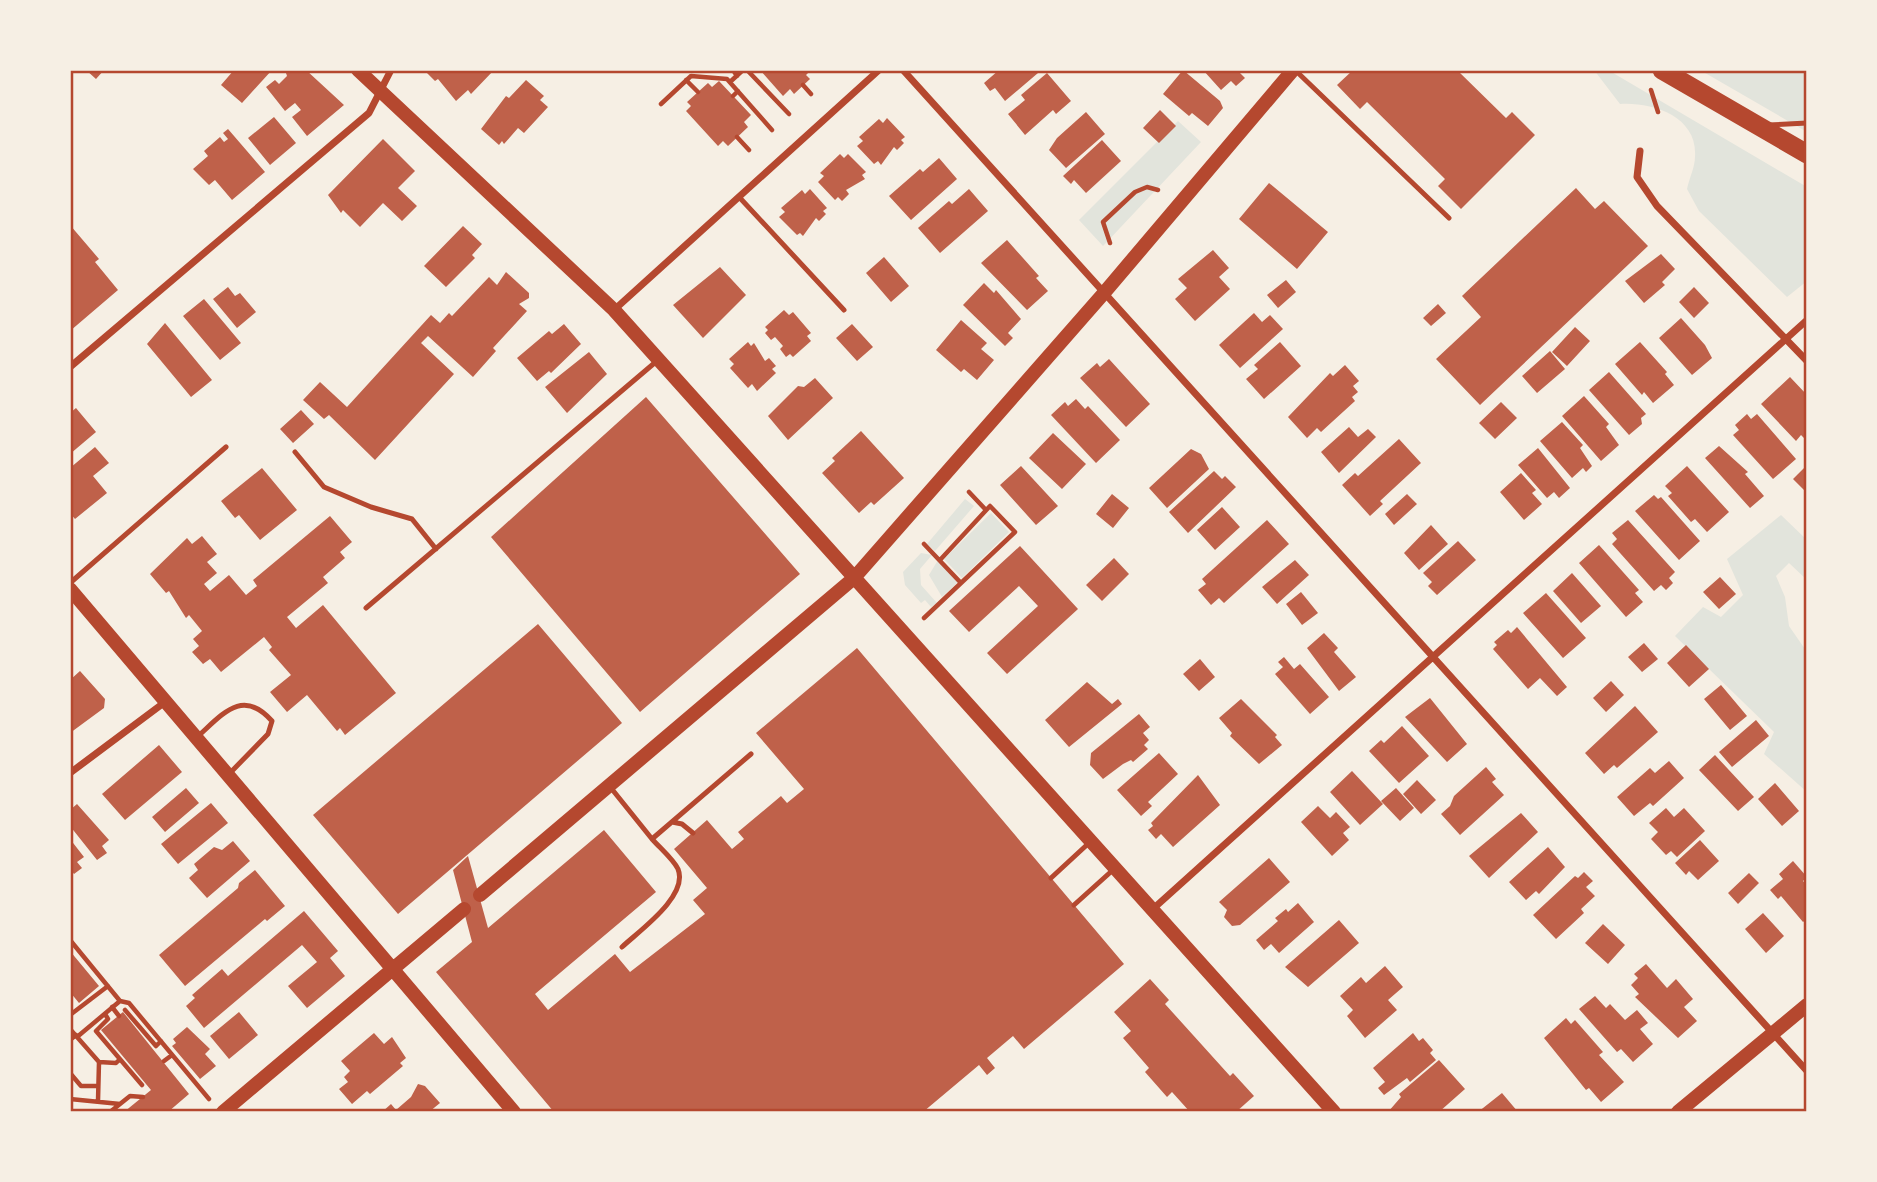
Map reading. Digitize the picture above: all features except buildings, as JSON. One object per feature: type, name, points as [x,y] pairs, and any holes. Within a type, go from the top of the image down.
[{"type":"highway","points":[[1662,70],[1807,155]]},
{"type":"main road","points":[[358,70],[614,310],[1154,908],[1334,1112]]},
{"type":"main road","points":[[480,895],[854,578],[1104,293],[1294,70]]},
{"type":"main road","points":[[70,586],[165,702],[514,1112]]},
{"type":"main road","points":[[223,1112],[464,909]]},
{"type":"main road","points":[[1678,1112],[1807,1005]]},
{"type":"street","points":[[70,367],[369,113],[391,70]]},
{"type":"street","points":[[614,310],[880,70]]},
{"type":"street","points":[[903,70],[1807,1071]]},
{"type":"street","points":[[1640,151],[1637,177],[1657,206],[1807,361]]},
{"type":"street","points":[[1154,908],[1807,320]]},
{"type":"street","points":[[70,773],[165,702]]},
{"type":"lane","points":[[1294,70],[1449,218]]},
{"type":"lane","points":[[1758,126],[1807,123]]},
{"type":"lane","points":[[740,198],[845,310]]},
{"type":"lane","points":[[366,608],[658,360]]},
{"type":"lane","points":[[70,586],[226,447]]},
{"type":"lane","points":[[295,452],[324,487],[370,508],[412,519],[436,549]]},
{"type":"lane","points":[[196,738],[239,704],[252,704],[272,721],[268,734],[228,775]]},
{"type":"lane","points":[[652,839],[751,754]]},
{"type":"lane","points":[[609,786],[678,870],[679,885],[666,908],[622,947]]},
{"type":"lane","points":[[672,822],[682,824],[692,833]]},
{"type":"lane","points":[[1051,877],[1092,840]]},
{"type":"lane","points":[[678,870],[686,863]]},
{"type":"lane","points":[[1074,905],[1116,866]]},
{"type":"path","points":[[685,70],[698,92]]},
{"type":"path","points":[[733,70],[737,75]]},
{"type":"path","points":[[730,82],[745,70],[789,114]]},
{"type":"path","points":[[661,104],[688,78],[727,79],[772,130]]},
{"type":"path","points":[[803,85],[811,94]]},
{"type":"path","points":[[1651,90],[1658,111]]},
{"type":"path","points":[[733,96],[738,91]]},
{"type":"path","points":[[737,137],[749,150]]},
{"type":"path","points":[[1110,243],[1103,222],[1135,192],[1147,187],[1158,190]]},
{"type":"path","points":[[968,492],[986,510]]},
{"type":"path","points":[[924,618],[1015,532],[990,506],[940,560]]},
{"type":"path","points":[[924,544],[961,583]]},
{"type":"path","points":[[70,940],[120,1001],[129,1003],[209,1099]]},
{"type":"path","points":[[70,1015],[108,986]]},
{"type":"path","points":[[70,1040],[120,1001]]},
{"type":"path","points":[[112,1007],[119,1016]]},
{"type":"path","points":[[125,1010],[156,1046],[161,1041]]},
{"type":"path","points":[[105,1014],[108,1019],[96,1031],[142,1085]]},
{"type":"path","points":[[137,1024],[142,1018]]},
{"type":"path","points":[[70,1029],[99,1062],[98,1101]]},
{"type":"path","points":[[164,1061],[172,1055]]},
{"type":"path","points":[[99,1062],[116,1063],[120,1059]]},
{"type":"path","points":[[70,1073],[81,1086],[98,1086]]},
{"type":"path","points":[[114,1111],[130,1096],[143,1097]]},
{"type":"path","points":[[70,1099],[120,1104]]},
{"type":"shaded area","points":[[1594,70],[1608,70],[1807,187],[1807,281],[1787,297],[1699,211],[1687,189],[1695,157],[1694,143],[1689,131],[1671,114],[1659,109],[1620,104]]},
{"type":"shaded area","points":[[1700,70],[1807,70],[1807,132]]},
{"type":"shaded area","points":[[1178,121],[1201,142],[1103,246],[1079,220]]},
{"type":"shaded area","points":[[965,499],[974,506],[935,551],[927,544]]},
{"type":"shaded area","points":[[991,513],[1009,532],[962,578],[944,559]]},
{"type":"shaded area","points":[[1781,515],[1807,540],[1807,580],[1789,563],[1776,576],[1785,597],[1789,626],[1807,652],[1807,792],[1764,754],[1774,732],[1675,636],[1703,607],[1721,617],[1743,595],[1727,559]]},
{"type":"shaded area","points":[[921,553],[932,555],[920,569],[921,585],[937,603],[931,607],[925,600],[921,603],[905,585],[903,572]]},
{"type":"shaded area","points":[[938,560],[958,582],[942,597],[929,575]]}]
